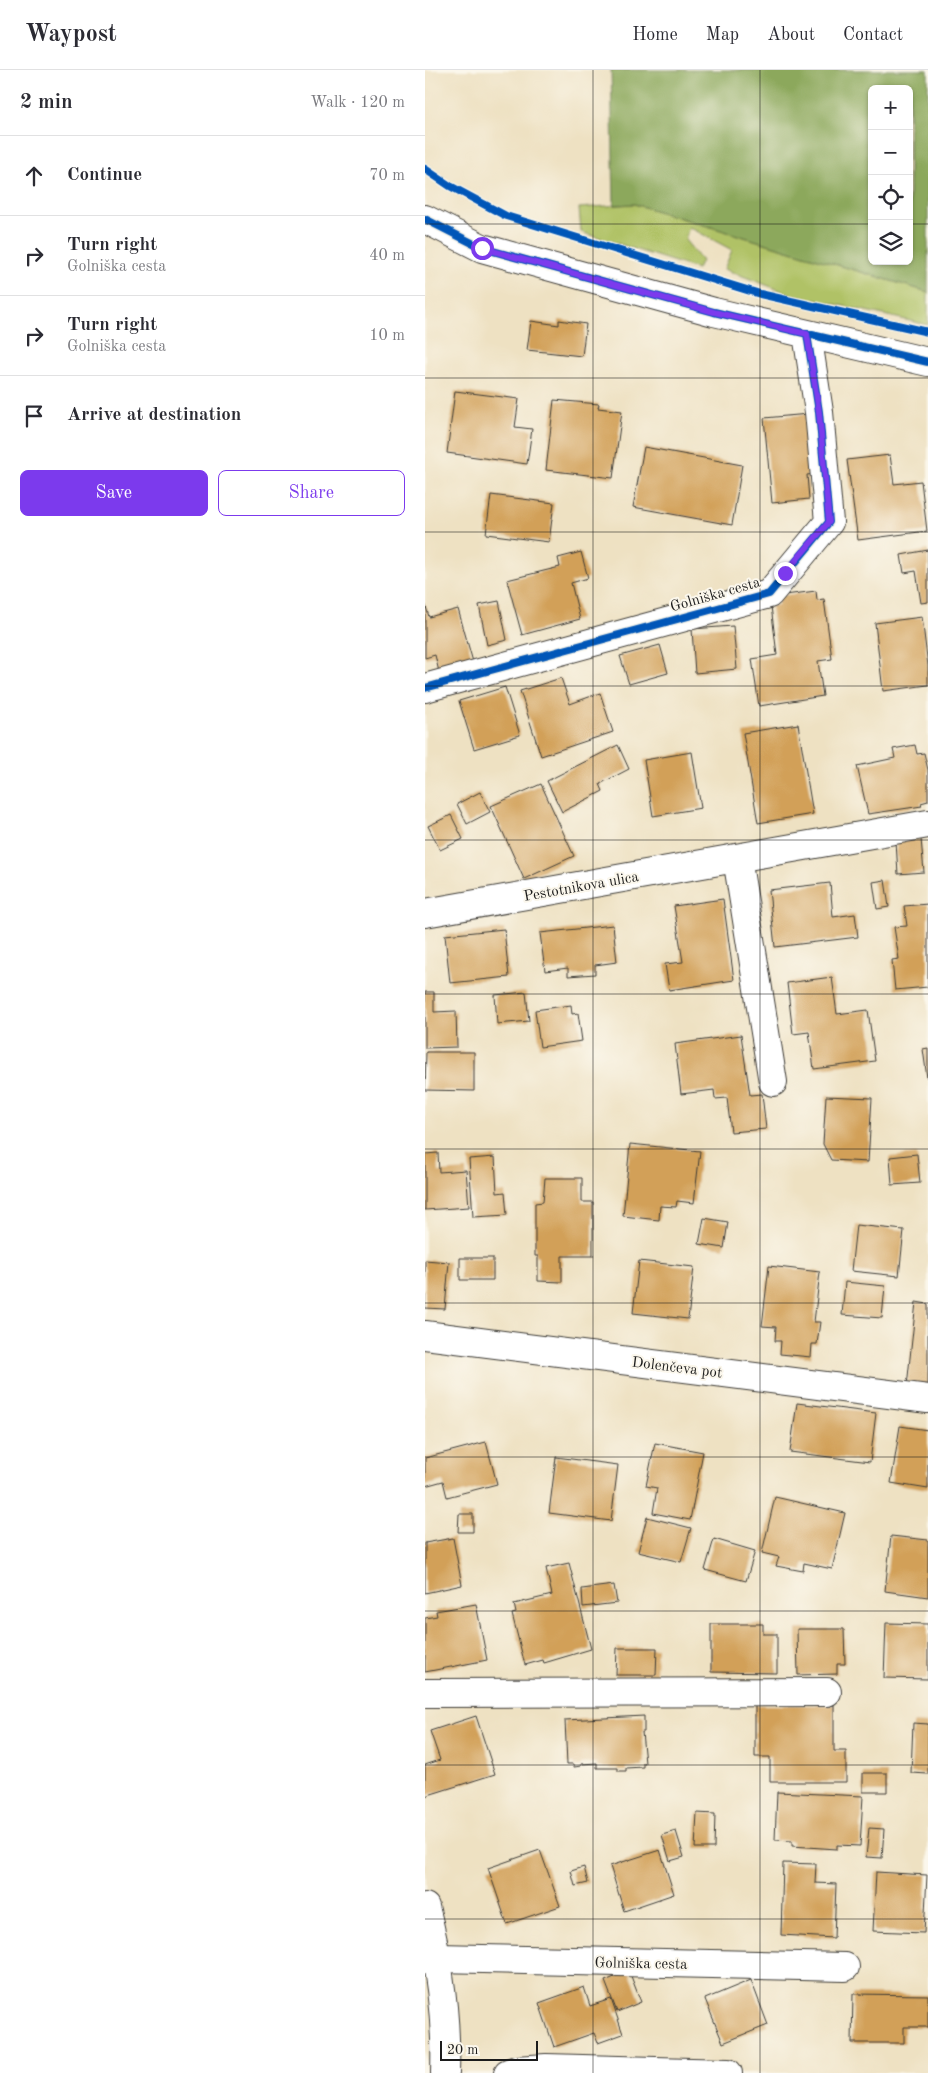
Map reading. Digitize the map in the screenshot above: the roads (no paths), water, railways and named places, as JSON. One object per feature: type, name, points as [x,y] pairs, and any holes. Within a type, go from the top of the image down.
[{"type":"street","points":[[425,219],[482,248],[714,312],[928,362]]},
{"type":"street","name":"Golniška cesta","points":[[425,688],[769,594],[829,522],[819,412],[807,334]]},
{"type":"street","name":"Pestotnikova ulica","points":[[425,914],[928,824]]},
{"type":"street","points":[[737,858],[773,1082]]},
{"type":"street","name":"Dolenčeva pot","points":[[425,1335],[928,1399]]},
{"type":"street","points":[[425,1694],[827,1692]]},
{"type":"street","points":[[425,1907],[431,1959],[444,2022],[445,2073]]},
{"type":"street","name":"Golniška cesta","points":[[431,1959],[845,1967]]},
{"type":"street","points":[[508,2073],[516,2070],[546,2068],[728,2073]]}]
